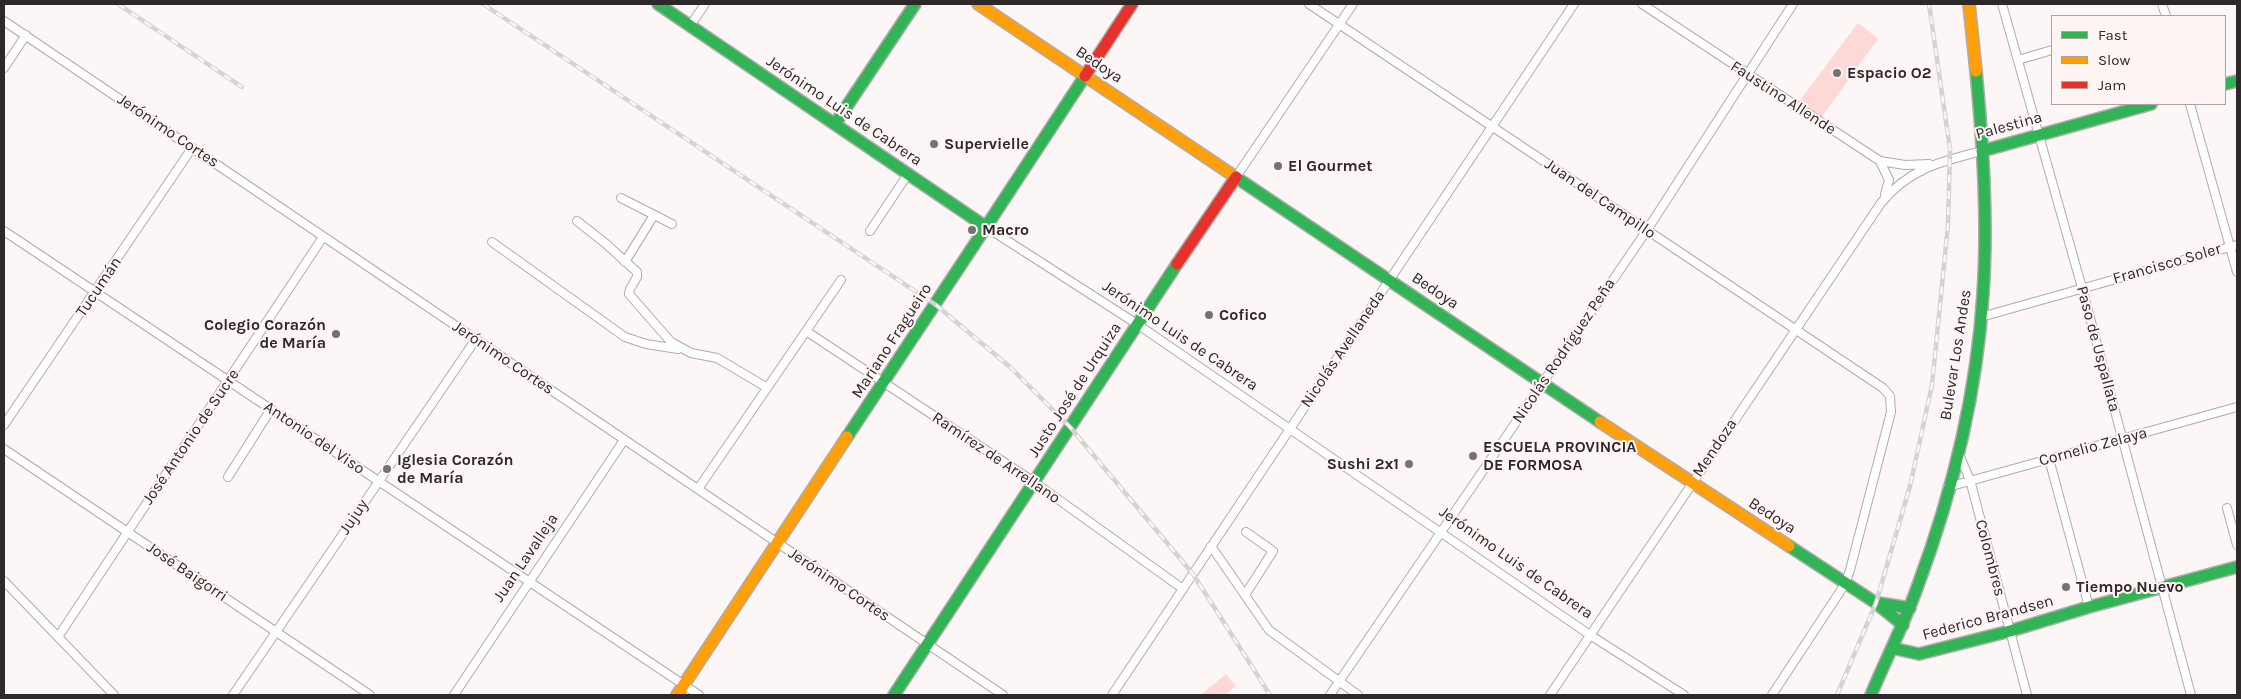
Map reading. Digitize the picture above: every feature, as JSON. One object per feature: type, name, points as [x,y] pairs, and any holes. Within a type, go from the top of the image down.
[{"type":"main road","name":"Jerónimo Luis de Cabrera","points":[[658,4],[986,227]]},
{"type":"main road","points":[[835,124],[915,4]]},
{"type":"main road","name":"Bedoya","points":[[978,4],[1691,483],[1876,603],[1903,625]]},
{"type":"main road","name":"Mariano Fragueiro","points":[[676,695],[778,544],[1132,4]]},
{"type":"main road","name":"Bulevar Los Andes","points":[[1871,695],[1910,608],[1948,487],[1957,451],[1981,317],[1985,224],[1980,106],[1969,4]]},
{"type":"main road","name":"Palestina","points":[[1982,150],[2147,105]]},
{"type":"main road","name":"Justo José de Urquiza","points":[[894,695],[1137,324],[1236,177]]},
{"type":"main road","name":"Federico Brandsen","points":[[1892,648],[1919,654],[2010,631],[2089,606],[2237,567]]},
{"type":"main road","name":"Bedoya","points":[[1876,603],[1910,608]]},
{"type":"street","points":[[690,26],[705,4]]},
{"type":"street","name":"Juan del Campillo","points":[[1309,4],[1883,388],[1890,396],[1891,412],[1854,560],[1845,584]]},
{"type":"street","name":"Justo José de Urquiza","points":[[1236,177],[1353,4]]},
{"type":"street","name":"Nicolás Avellaneda","points":[[1112,695],[1574,4]]},
{"type":"street","name":"Faustino Allende","points":[[1642,4],[1880,161],[1905,166],[1934,164]]},
{"type":"street","name":"Nicolás Rodríguez Peña","points":[[1330,695],[1647,230],[1793,4]]},
{"type":"street","name":"Paso de Uspallata","points":[[2002,4],[2082,288],[2191,695]]},
{"type":"street","name":"Jerónimo Cortes","points":[[4,21],[1002,695]]},
{"type":"street","points":[[4,68],[26,35]]},
{"type":"street","points":[[2018,60],[2051,50]]},
{"type":"street","points":[[2190,105],[2234,246],[2237,272]]},
{"type":"street","name":"Tucumán","points":[[4,425],[192,148]]},
{"type":"street","name":"Palestina","points":[[1934,164],[1982,150]]},
{"type":"street","name":"Mendoza","points":[[1880,161],[1889,180],[1881,203]]},
{"type":"street","name":"Mendoza","points":[[1550,695],[1881,203],[1895,186],[1934,164]]},
{"type":"street","points":[[870,231],[908,174]]},
{"type":"street","points":[[621,198],[672,224]]},
{"type":"street","points":[[625,262],[654,215]]},
{"type":"street","points":[[577,221],[637,272],[638,277],[629,294],[671,342],[683,350]]},
{"type":"street","name":"Jerónimo Luis de Cabrera","points":[[986,227],[1137,324],[1590,635],[1684,695]]},
{"type":"street","name":"Antonio del Viso","points":[[4,231],[700,695]]},
{"type":"street","name":"José Antonio de Sucre","points":[[58,637],[323,237]]},
{"type":"street","points":[[492,242],[625,337],[646,344],[717,358],[766,387]]},
{"type":"street","name":"Francisco Soler","points":[[1981,317],[2234,246]]},
{"type":"street","points":[[698,488],[841,280]]},
{"type":"street","name":"Ramírez de Arrellano","points":[[806,331],[1034,482],[1183,589]]},
{"type":"street","name":"Jujuy","points":[[234,695],[476,339]]},
{"type":"street","name":"Cornelio Zelaya","points":[[1948,487],[2237,407]]},
{"type":"street","points":[[228,477],[271,409]]},
{"type":"street","name":"Juan Lavalleja","points":[[454,695],[624,440]]},
{"type":"street","name":"José Baigorri","points":[[4,449],[370,695]]},
{"type":"street","name":"Colombres","points":[[1957,451],[1970,480],[2027,695]]},
{"type":"street","points":[[2049,459],[2089,606]]},
{"type":"street","points":[[2227,508],[2237,545]]},
{"type":"street","points":[[1246,532],[1273,551],[1246,595]]},
{"type":"street","points":[[1211,546],[1269,630],[1358,695]]},
{"type":"street","points":[[4,581],[114,695]]},
{"type":"street","points":[[1772,695],[1845,584]]},
{"type":"street","points":[[4,592],[18,595]]},
{"type":"shaded area","name":"Espacio O2","points":[[1858,23],[1878,39],[1818,122],[1795,107]]},
{"type":"shaded area","points":[[1226,674],[1236,686],[1225,695],[1201,695]]},
{"type":"railway","points":[[118,4],[242,87]]},
{"type":"railway","points":[[483,4],[936,305],[1010,367],[1070,427],[1193,574],[1270,695]]},
{"type":"railway","points":[[1837,695],[1876,603],[1910,486],[1932,385],[1948,225],[1950,149],[1929,4]]},
{"type":"traffic: fast","points":[[658,4],[986,227],[1085,76]]},
{"type":"traffic: fast","points":[[835,124],[915,4]]},
{"type":"traffic: fast","points":[[1871,695],[1901,628],[1930,552],[1952,480],[1969,406],[1980,331],[1985,238],[1983,155],[1976,71]]},
{"type":"traffic: fast","points":[[2226,84],[2237,81]]},
{"type":"traffic: fast","points":[[1982,151],[2147,105]]},
{"type":"traffic: fast","points":[[1234,176],[1600,422]]},
{"type":"traffic: fast","points":[[847,437],[986,227]]},
{"type":"traffic: fast","points":[[894,695],[1177,264]]},
{"type":"traffic: fast","points":[[1789,546],[1876,603],[1903,625]]},
{"type":"traffic: fast","points":[[1892,648],[1919,654],[2010,631],[2089,607],[2237,567]]},
{"type":"traffic: fast","points":[[1878,603],[1910,608]]},
{"type":"traffic: slow","points":[[978,4],[1234,176]]},
{"type":"traffic: slow","points":[[1969,4],[1976,71]]},
{"type":"traffic: slow","points":[[1600,422],[1789,546]]},
{"type":"traffic: slow","points":[[677,695],[847,437]]},
{"type":"traffic: jam","points":[[1085,76],[1132,4]]},
{"type":"traffic: jam","points":[[1177,264],[1236,177]]},
{"type":"place","name":"Espacio O2","points":[[1837,73]]},
{"type":"place","name":"Supervielle","points":[[934,144]]},
{"type":"place","name":"El Gourmet","points":[[1278,166]]},
{"type":"place","name":"Macro","points":[[972,230]]},
{"type":"place","name":"Cofico","points":[[1209,315]]},
{"type":"place","name":"Colegio Corazón de María","points":[[336,334]]},
{"type":"place","name":"ESCUELA PROVINCIA DE FORMOSA","points":[[1473,456]]},
{"type":"place","name":"Sushi 2x1","points":[[1409,464]]},
{"type":"place","name":"Iglesia Corazón de María","points":[[387,469]]},
{"type":"place","name":"Tiempo Nuevo","points":[[2066,587]]}]
